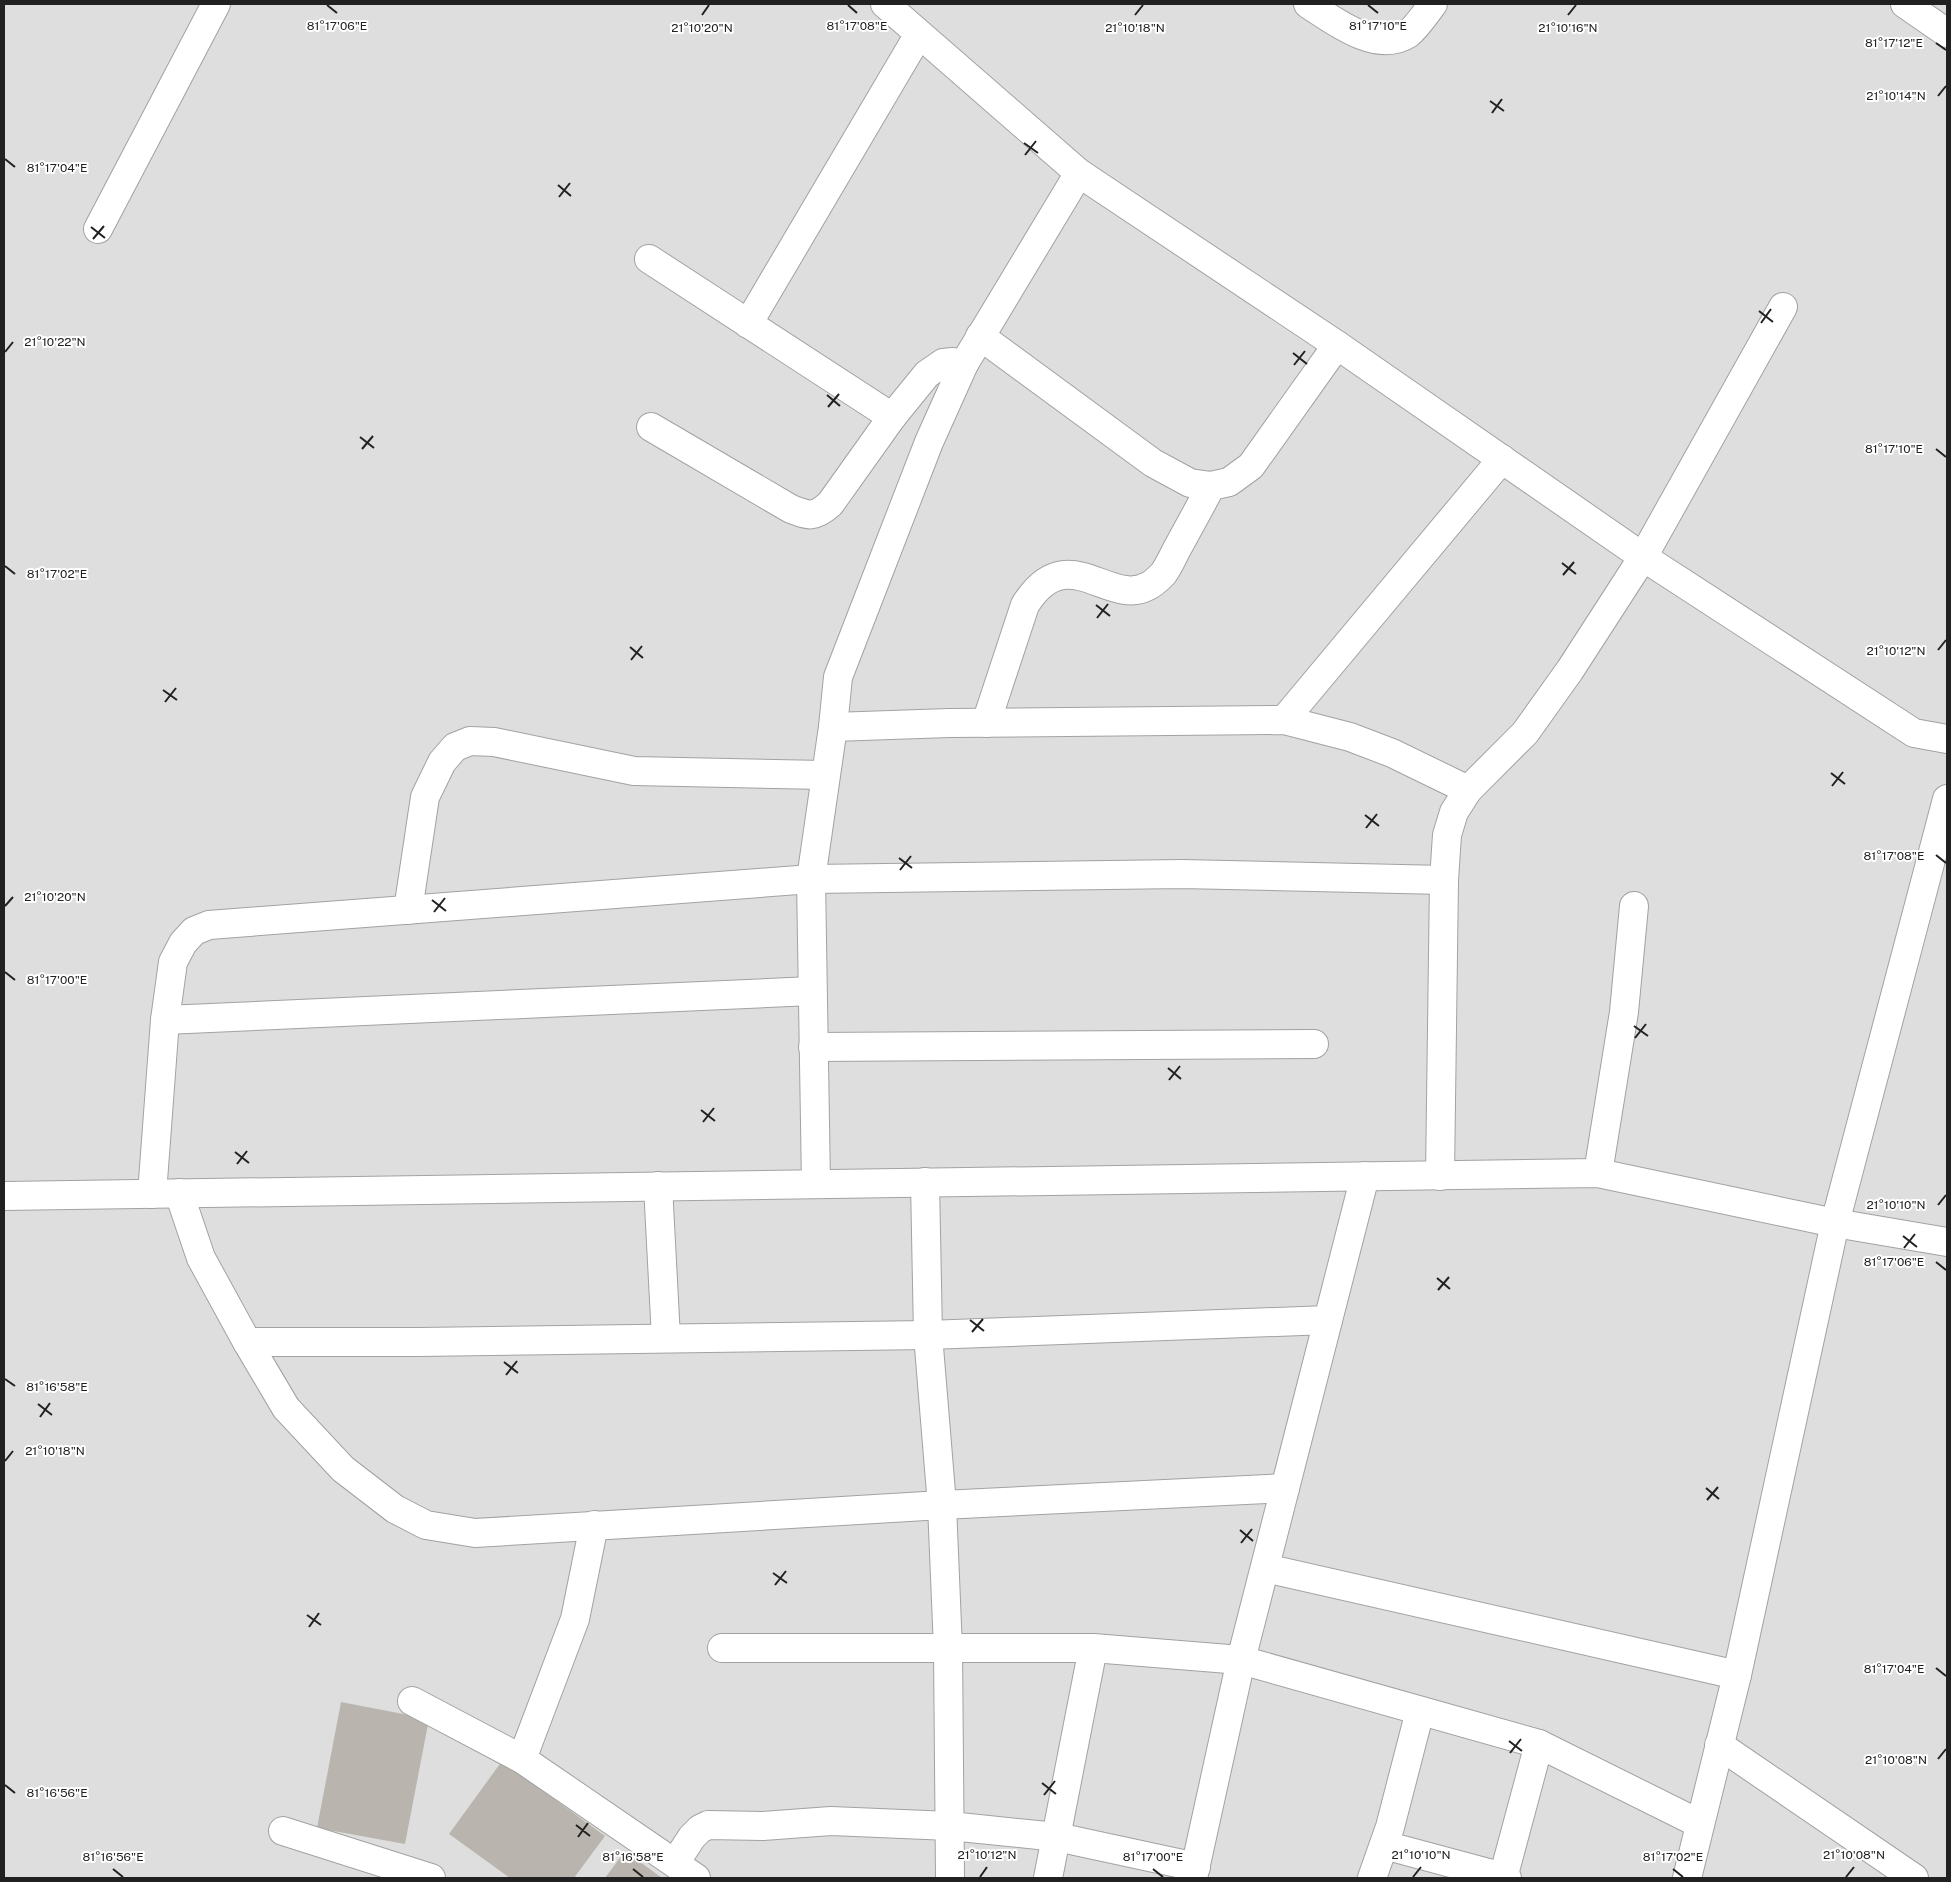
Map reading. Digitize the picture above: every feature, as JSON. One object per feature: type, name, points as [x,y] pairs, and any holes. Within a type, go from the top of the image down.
[{"type":"street","points":[[98,229],[216,4]]},
{"type":"street","points":[[885,4],[1079,173],[1337,345],[1643,557],[1914,733],[1947,739]]},
{"type":"street","points":[[1308,4],[1367,38],[1383,41],[1396,40],[1409,33],[1433,4]]},
{"type":"street","points":[[1905,4],[1947,33]]},
{"type":"street","points":[[748,324],[919,34]]},
{"type":"street","points":[[816,1184],[811,879],[824,775],[833,727],[838,677],[929,442],[964,364],[1079,173]]},
{"type":"street","points":[[649,260],[892,417]]},
{"type":"street","points":[[1440,1176],[1444,880],[1447,834],[1454,812],[1468,790],[1525,733],[1570,670],[1643,557],[1783,307]]},
{"type":"street","points":[[980,336],[1153,463],[1190,483],[1212,486],[1229,482],[1251,466],[1337,345]]},
{"type":"street","points":[[651,427],[791,509],[810,516],[820,513],[830,504],[892,417],[932,371],[943,363],[964,364]]},
{"type":"street","points":[[1284,720],[1502,458]]},
{"type":"street","points":[[986,722],[1025,606],[1033,592],[1046,581],[1061,575],[1081,576],[1123,590],[1140,590],[1150,586],[1162,574],[1212,486]]},
{"type":"street","points":[[833,727],[986,722],[1284,720],[1350,737],[1383,750],[1468,790]]},
{"type":"street","points":[[408,910],[425,797],[442,762],[456,747],[470,741],[494,742],[634,771],[824,775]]},
{"type":"street","points":[[1687,1878],[1736,1675],[1835,1223],[1947,800]]},
{"type":"street","points":[[152,1194],[166,1020],[174,962],[182,943],[194,931],[209,925],[811,879],[1182,874],[1444,880]]},
{"type":"street","points":[[1598,1173],[1624,1012],[1634,906]]},
{"type":"street","points":[[166,1020],[812,991]]},
{"type":"street","points":[[814,1047],[1314,1044]]},
{"type":"street","points":[[4,1196],[1598,1173],[1835,1223],[1947,1242]]},
{"type":"street","points":[[412,1701],[522,1759],[686,1870],[692,1837],[700,1829],[708,1826],[763,1826],[831,1821],[950,1826],[1057,1837],[1195,1873],[1241,1660],[1365,1176]]},
{"type":"street","points":[[925,1182],[928,1335],[942,1505],[948,1649],[950,1878]]},
{"type":"street","points":[[658,1186],[666,1338]]},
{"type":"street","points":[[179,1193],[201,1258],[286,1408],[343,1469],[395,1509],[426,1526],[475,1533],[942,1505],[1285,1488]]},
{"type":"street","points":[[247,1342],[928,1335],[1328,1320]]},
{"type":"street","points":[[522,1759],[575,1619],[594,1526]]},
{"type":"street","points":[[1265,1568],[1736,1675]]},
{"type":"street","points":[[722,1648],[1093,1648],[1241,1660],[1539,1744],[1700,1824]]},
{"type":"street","points":[[1048,1878],[1093,1648]]},
{"type":"street","points":[[1372,1878],[1384,1845],[1420,1711]]},
{"type":"street","points":[[1384,1845],[1505,1878],[1539,1744]]},
{"type":"street","points":[[1719,1745],[1914,1878]]},
{"type":"street","points":[[283,1831],[431,1878]]},
{"type":"shaded area","points":[[4,4],[1947,4],[1947,1878],[4,1878]]},
{"type":"building","points":[[341,1702],[429,1719],[405,1844],[317,1828]]},
{"type":"building","points":[[502,1761],[605,1836],[574,1878],[510,1878],[449,1834]]},
{"type":"building","points":[[625,1851],[662,1878],[605,1878]]}]
